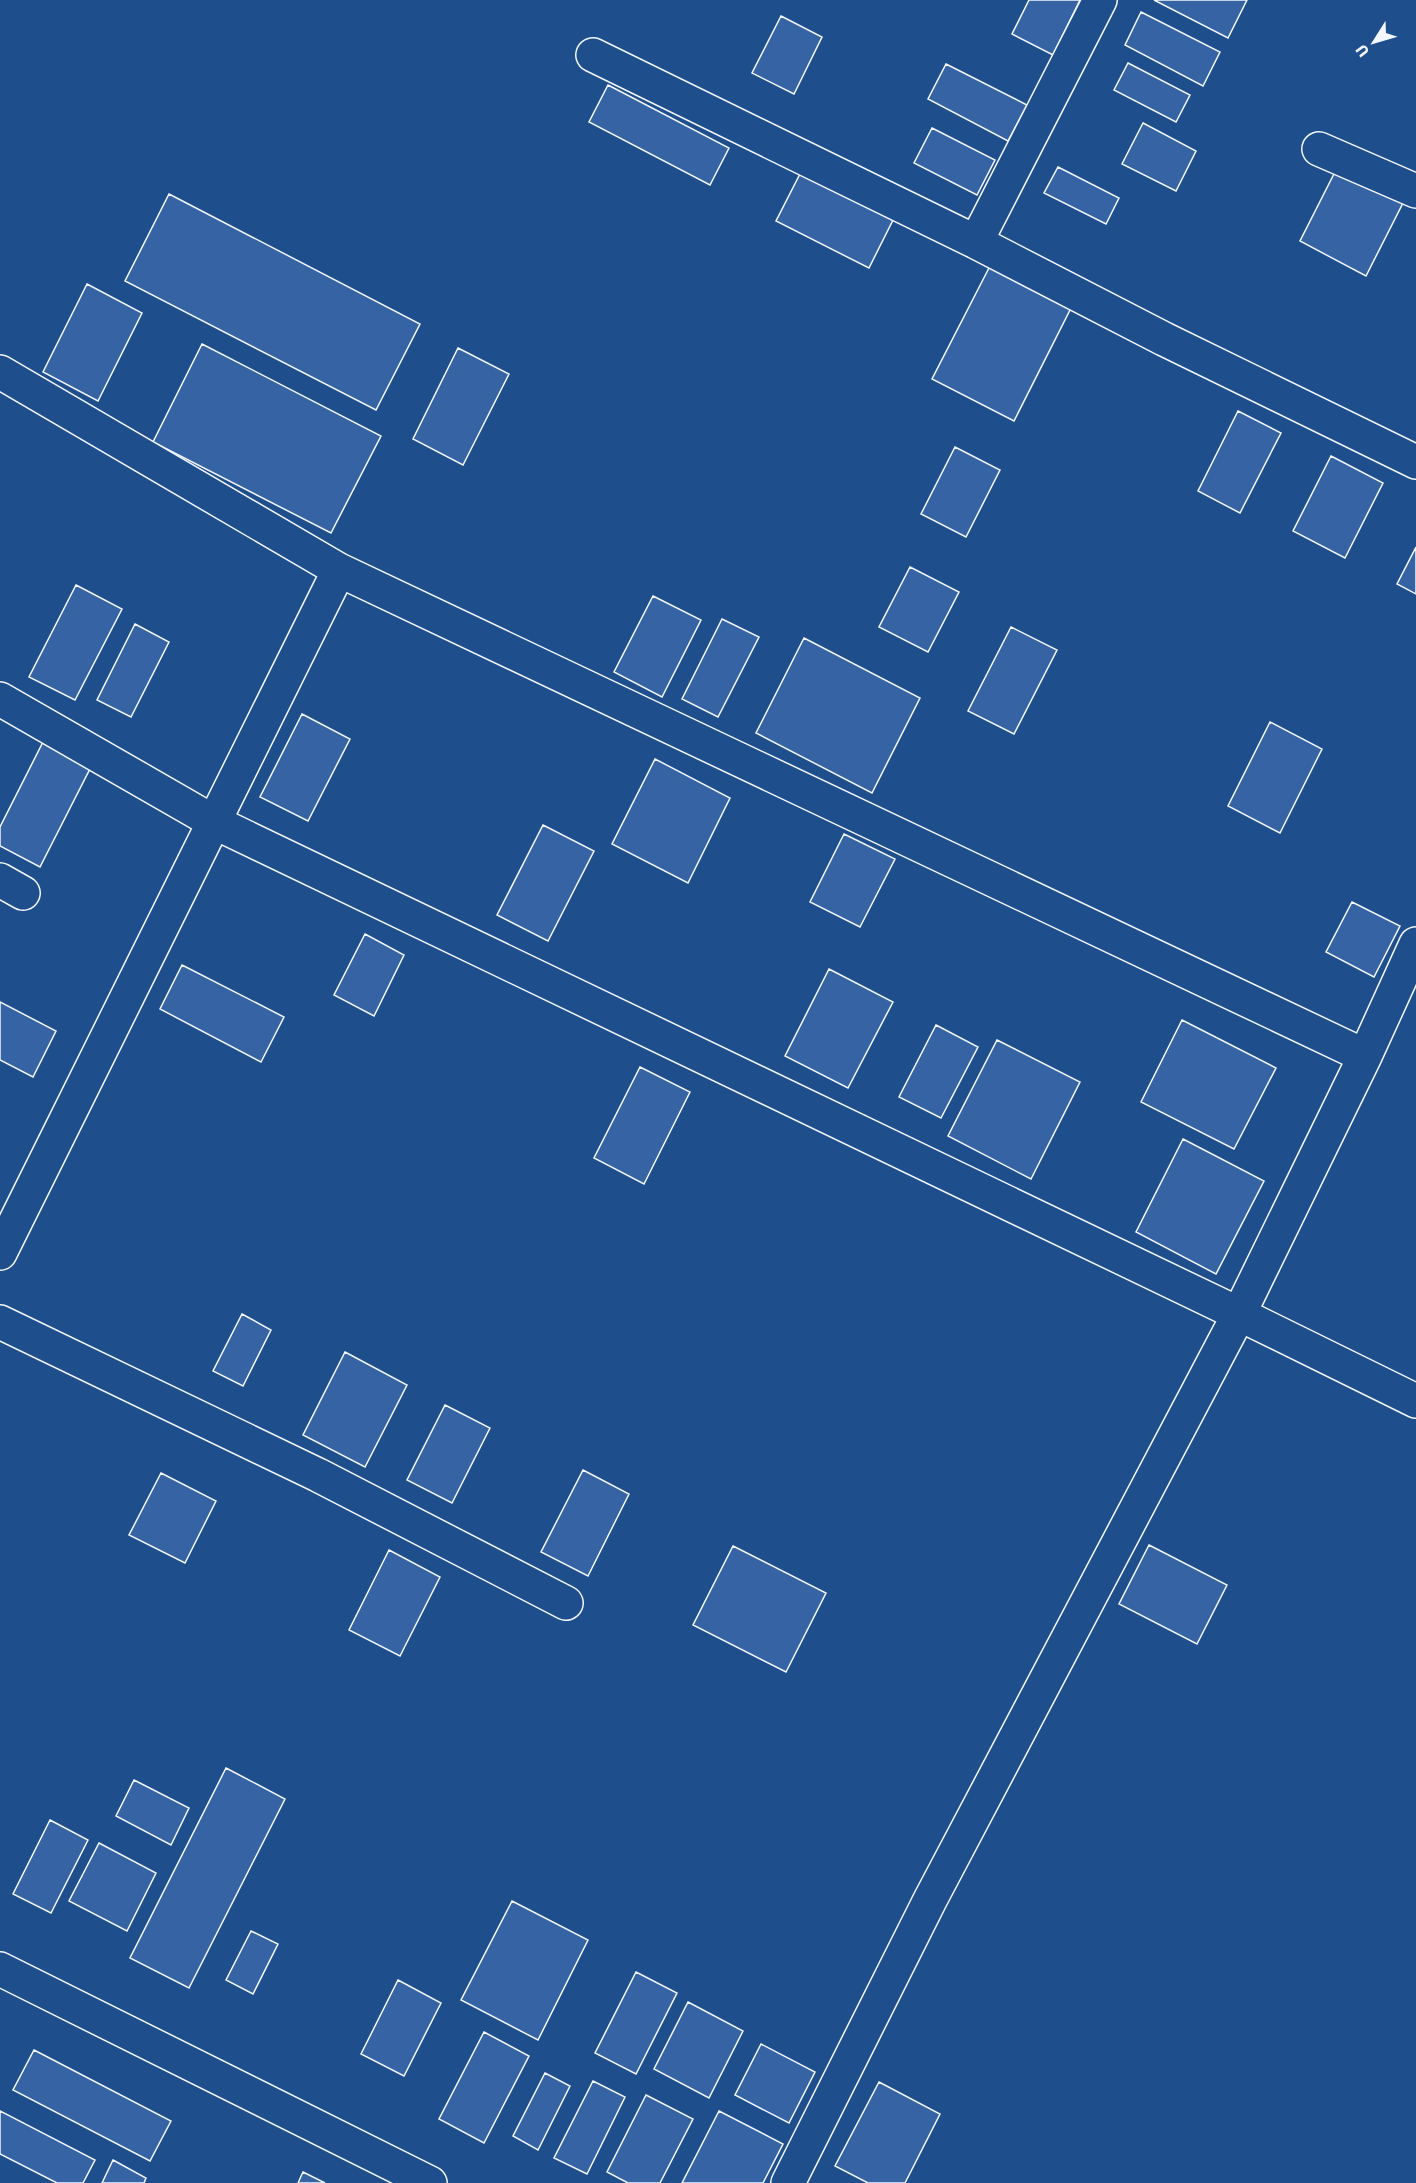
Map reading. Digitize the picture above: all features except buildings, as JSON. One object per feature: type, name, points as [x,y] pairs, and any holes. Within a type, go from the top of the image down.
[{"type":"street","points":[[976,242],[1100,0]]},
{"type":"street","points":[[592,55],[976,242],[1164,339],[1416,462]]},
{"type":"street","points":[[1319,149],[1416,191]]},
{"type":"street","points":[[0,372],[339,570],[1365,1056]]},
{"type":"street","points":[[0,1253],[339,570]]},
{"type":"street","points":[[0,699],[214,822],[1416,1401]]},
{"type":"street","points":[[788,2183],[935,1890],[1239,1314],[1365,1056],[1416,944]]},
{"type":"street","points":[[0,1322],[318,1475],[566,1603]]},
{"type":"street","points":[[0,1969],[430,2183]]}]
